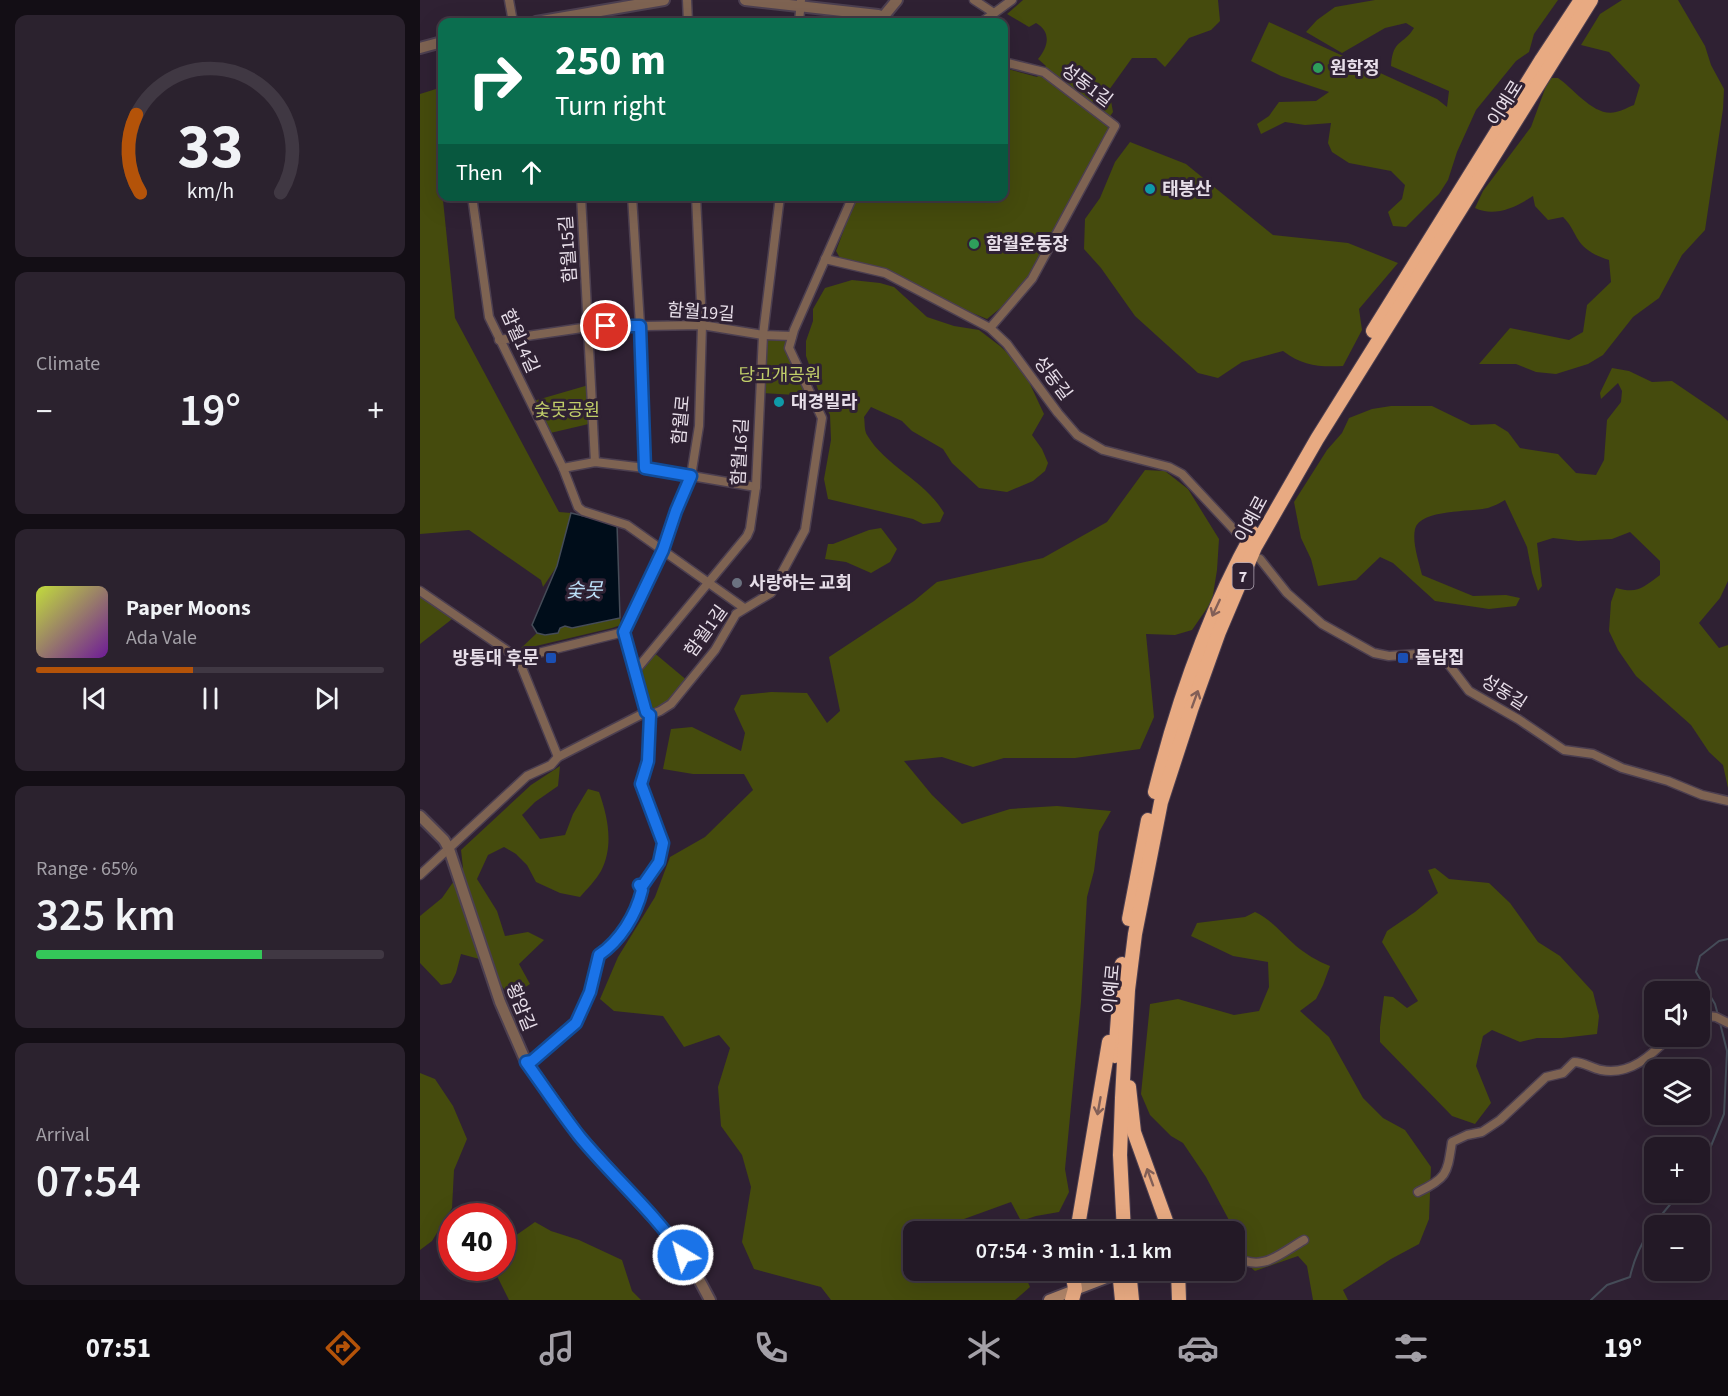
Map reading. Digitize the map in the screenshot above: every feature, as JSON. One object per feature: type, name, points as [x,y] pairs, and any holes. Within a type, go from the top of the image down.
[{"type":"highway","name":"이예로","points":[[1123,1221],[1120,1155],[1126,930],[1143,842],[1164,758],[1208,626],[1239,559],[1285,475],[1412,266],[1581,0]]},
{"type":"highway","name":"이예로","points":[[1116,1221],[1112,1139],[1124,988],[1161,802],[1219,632],[1255,547],[1317,439],[1592,0]]},
{"type":"highway","points":[[1079,1221],[1124,988]]},
{"type":"highway","points":[[1124,988],[1129,1086],[1134,1132],[1166,1221]]},
{"type":"highway","points":[[1119,1281],[1122,1300]]},
{"type":"highway","points":[[1130,1281],[1132,1300]]},
{"type":"highway","points":[[1178,1281],[1179,1300]]},
{"type":"main road","points":[[1049,1300],[1073,1294],[1100,1281]]},
{"type":"street","points":[[509,0],[512,18]]},
{"type":"street","points":[[575,18],[664,0]]},
{"type":"street","points":[[687,0],[688,18]]},
{"type":"street","points":[[745,0],[800,3],[883,17],[897,0]]},
{"type":"street","points":[[975,0],[994,13]]},
{"type":"street","points":[[987,18],[1012,0]]},
{"type":"street","points":[[799,18],[800,3]]},
{"type":"street","points":[[420,48],[438,43]]},
{"type":"street","name":"성동1길","points":[[990,328],[1032,279],[1115,126],[1044,72],[1008,63]]},
{"type":"street","name":"함월14길","points":[[473,201],[489,317],[563,468],[578,507],[583,511],[627,525],[744,608]]},
{"type":"street","name":"함월15길","points":[[581,201],[595,462]]},
{"type":"street","points":[[632,201],[645,468]]},
{"type":"street","name":"함월로","points":[[624,632],[663,550],[691,476],[699,426],[702,325],[696,201]]},
{"type":"street","name":"함월16길","points":[[636,670],[747,536],[750,529],[756,487],[763,335],[779,201]]},
{"type":"street","points":[[792,336],[849,201]]},
{"type":"street","name":"성동길","points":[[825,259],[885,273],[990,328],[1007,344],[1058,414],[1077,435],[1103,450],[1169,467],[1182,474],[1240,536]]},
{"type":"street","name":"함월19길","points":[[499,340],[589,327],[702,325],[763,335],[792,336]]},
{"type":"street","name":"함월1길","points":[[420,875],[527,776],[551,765],[558,757],[671,704],[715,650],[736,614],[771,593],[805,530],[822,418],[789,348],[792,336]]},
{"type":"street","points":[[563,468],[595,462],[756,487]]},
{"type":"street","name":"성동길","points":[[1260,559],[1287,592],[1322,624],[1374,653],[1389,656],[1416,652],[1431,653],[1447,662],[1469,691],[1518,719],[1564,750],[1593,754],[1622,768],[1668,781],[1702,795],[1728,801]]},
{"type":"street","points":[[420,591],[518,658],[558,757]]},
{"type":"street","points":[[518,658],[624,632],[648,713],[648,761],[641,784],[663,843],[659,862],[643,885],[639,885],[642,890],[638,906],[611,947],[599,955],[590,992],[576,1023],[532,1061],[526,1062]]},
{"type":"street","points":[[420,816],[444,840],[449,849]]},
{"type":"street","name":"황암길","points":[[449,849],[500,1002],[526,1062],[579,1136],[671,1237],[695,1272],[710,1300]]},
{"type":"street","points":[[1418,1192],[1439,1182],[1449,1165],[1452,1142],[1467,1135],[1482,1132],[1500,1120],[1546,1077],[1563,1073],[1574,1062],[1602,1071],[1636,1066],[1660,1047]]},
{"type":"street","points":[[1245,1261],[1262,1264],[1304,1240]]},
{"type":"green space","points":[[1023,0],[1218,0],[1220,21],[1211,30],[1189,38],[1165,67],[1156,58],[1132,58],[1109,90],[1113,112],[1106,122],[1109,127],[1108,134],[1026,280],[1003,306],[987,319],[840,258],[836,251],[855,201],[1008,201],[1008,69],[1037,77],[1046,66],[1038,59],[1047,40],[1044,31],[1036,23],[1029,27],[1007,14]]},
{"type":"green space","points":[[1375,0],[1558,0],[1534,34],[1529,52],[1516,61],[1476,110],[1457,152],[1448,180],[1439,194],[1406,227],[1393,226],[1388,212],[1402,199],[1405,185],[1391,171],[1349,163],[1332,152],[1328,143],[1331,123],[1305,125],[1285,122],[1261,134],[1257,124],[1269,116],[1279,102],[1316,101],[1329,92],[1281,76],[1251,61],[1269,22],[1437,99],[1447,107],[1449,91],[1391,66],[1396,46],[1414,28],[1406,23],[1385,28],[1342,53],[1306,32],[1317,20],[1335,7]]},
{"type":"green space","points":[[1622,0],[1678,0],[1705,46],[1711,65],[1724,89],[1705,230],[1682,255],[1659,298],[1633,317],[1603,355],[1588,364],[1556,374],[1536,372],[1516,364],[1479,364],[1510,328],[1569,340],[1583,332],[1587,305],[1611,282],[1609,260],[1583,246],[1563,217],[1548,220],[1535,206],[1533,196],[1504,210],[1490,212],[1475,208],[1483,191],[1531,127],[1549,78],[1558,78],[1600,111],[1616,112],[1634,105],[1640,85],[1609,52],[1581,45],[1600,14]]},
{"type":"green space","points":[[436,89],[438,201],[443,201],[455,318],[559,512],[571,513],[557,566],[543,587],[541,580],[469,530],[420,534],[420,94]]},
{"type":"green space","points":[[1130,142],[1186,164],[1273,235],[1348,243],[1398,263],[1359,309],[1362,330],[1343,366],[1311,364],[1297,360],[1283,351],[1242,362],[1218,378],[1198,373],[1135,316],[1101,268],[1084,249],[1085,219],[1100,198],[1115,162]]},
{"type":"green space","points":[[852,280],[894,287],[927,317],[954,326],[979,330],[1022,367],[1044,414],[1032,435],[1048,463],[1045,471],[1033,481],[1007,492],[979,488],[952,463],[943,449],[912,431],[902,421],[871,407],[864,417],[867,435],[885,456],[936,502],[944,513],[940,522],[923,524],[913,519],[828,499],[824,479],[831,440],[830,415],[821,398],[806,356],[806,341],[813,321],[813,309],[825,288]]},
{"type":"green space","name":"당고개공원","points":[[763,335],[791,336],[789,348],[812,396],[760,393]]},
{"type":"green space","points":[[1612,368],[1629,371],[1652,382],[1672,381],[1728,421],[1728,581],[1720,598],[1699,623],[1719,648],[1728,645],[1728,788],[1723,765],[1709,752],[1691,725],[1636,676],[1618,650],[1609,631],[1611,602],[1616,588],[1640,589],[1660,575],[1660,561],[1630,532],[1612,539],[1578,541],[1553,538],[1537,543],[1542,586],[1538,591],[1527,547],[1505,500],[1488,508],[1447,512],[1426,518],[1419,523],[1415,529],[1414,540],[1422,575],[1473,596],[1506,595],[1520,598],[1516,606],[1489,609],[1435,601],[1393,563],[1380,557],[1356,580],[1318,586],[1311,559],[1301,538],[1294,502],[1327,450],[1342,433],[1349,418],[1372,409],[1391,406],[1432,406],[1471,425],[1495,424],[1508,432],[1520,448],[1558,454],[1576,473],[1596,475],[1604,460],[1607,420],[1621,402],[1622,391],[1618,383],[1601,399],[1600,393]]},
{"type":"green space","name":"숯못공원","points":[[592,384],[593,423],[546,434],[530,402]]},
{"type":"green space","points":[[1145,470],[1165,471],[1188,489],[1219,539],[1212,601],[1192,630],[1175,635],[1146,634],[1154,717],[1140,749],[1075,758],[1004,758],[973,767],[942,757],[904,761],[932,795],[962,824],[1010,809],[1057,806],[1111,811],[1099,832],[1094,871],[1087,897],[1081,1002],[1065,1169],[1069,1192],[1059,1212],[1021,1221],[1011,1202],[959,1221],[903,1221],[903,1281],[1027,1281],[1030,1287],[1015,1300],[831,1300],[821,1287],[754,1269],[742,1242],[751,1187],[742,1155],[721,1126],[718,1087],[730,1048],[719,1035],[684,1047],[663,1016],[614,1011],[600,999],[618,957],[655,897],[670,857],[705,837],[753,790],[744,774],[693,774],[663,769],[671,729],[692,727],[741,751],[745,733],[734,709],[741,695],[771,692],[807,693],[827,723],[840,711],[829,657],[914,601],[937,582],[1043,558],[1107,522]]},
{"type":"green space","points":[[881,528],[897,549],[890,562],[871,573],[846,562],[825,559],[828,544]]},
{"type":"green space","points":[[420,592],[456,616],[420,644]]},
{"type":"green space","points":[[620,618],[621,625],[612,628],[519,650],[537,633],[545,635],[565,626],[572,628]]},
{"type":"green space","points":[[652,651],[689,682],[671,704],[650,715],[636,670]]},
{"type":"green space","points":[[560,766],[558,786],[535,802],[522,815],[540,839],[565,835],[573,814],[588,789],[599,792],[608,832],[607,852],[601,871],[580,897],[560,893],[536,882],[527,865],[516,854],[504,847],[488,855],[477,879],[497,911],[505,936],[528,932],[544,940],[519,964],[530,984],[510,997],[501,985],[494,963],[461,954],[451,983],[441,985],[420,963],[420,916],[442,898],[463,868],[461,850],[531,785]]},
{"type":"green space","points":[[1435,868],[1449,879],[1489,883],[1510,903],[1538,942],[1560,956],[1593,992],[1599,1016],[1597,1034],[1537,1038],[1520,1042],[1492,1030],[1483,1036],[1476,1066],[1491,1103],[1475,1124],[1452,1116],[1380,1042],[1384,996],[1393,997],[1407,1008],[1418,1001],[1382,942],[1387,931],[1438,893],[1428,870]]},
{"type":"green space","points":[[1255,912],[1261,915],[1304,952],[1330,966],[1316,999],[1300,1011],[1329,1037],[1363,1098],[1383,1118],[1405,1130],[1431,1167],[1429,1219],[1419,1244],[1343,1290],[1348,1300],[1313,1300],[1307,1266],[1298,1256],[1255,1271],[1245,1262],[1245,1221],[1229,1221],[1206,1177],[1183,1143],[1171,1136],[1150,1115],[1141,1094],[1150,1004],[1178,999],[1234,1015],[1259,1011],[1269,987],[1268,962],[1233,956],[1191,936],[1197,923],[1245,917]]},
{"type":"green space","points":[[420,1073],[435,1079],[453,1106],[467,1139],[454,1170],[452,1203],[438,1203],[438,1231],[432,1241],[420,1250]]},
{"type":"green space","points":[[535,1222],[551,1231],[579,1240],[622,1260],[632,1291],[641,1300],[509,1300],[500,1281],[516,1281],[516,1235]]},
{"type":"water","name":"숯못","points":[[571,513],[617,524],[620,618],[572,628],[565,626],[560,628],[558,633],[545,635],[537,633],[532,625],[557,566]]},
{"type":"waterway","points":[[1718,1015],[1715,1004],[1696,972],[1700,956],[1719,941],[1728,939]]},
{"type":"waterway","points":[[1710,1148],[1724,1114],[1727,1051],[1720,1023]]},
{"type":"waterway","points":[[1591,1300],[1607,1285],[1630,1277],[1643,1241],[1672,1203]]},
{"type":"place","name":"원학정","points":[[1318,68]]},
{"type":"place","name":"태봉산","points":[[1150,189]]},
{"type":"place","name":"함월운동장","points":[[974,244]]},
{"type":"place","name":"대경빌라","points":[[779,402]]},
{"type":"place","name":"사랑하는 교회","points":[[737,583]]},
{"type":"place","name":"방통대 후문","points":[[551,658]]},
{"type":"place","name":"돌담집","points":[[1403,658]]},
{"type":"route","points":[[606,326],[640,326],[645,468],[691,476],[663,550],[624,632],[646,712],[650,715],[648,761],[641,784],[663,843],[659,862],[643,885],[639,885],[642,890],[638,906],[611,947],[599,955],[590,992],[576,1023],[532,1061],[526,1062],[579,1136],[637,1198],[671,1237],[683,1255]]}]
